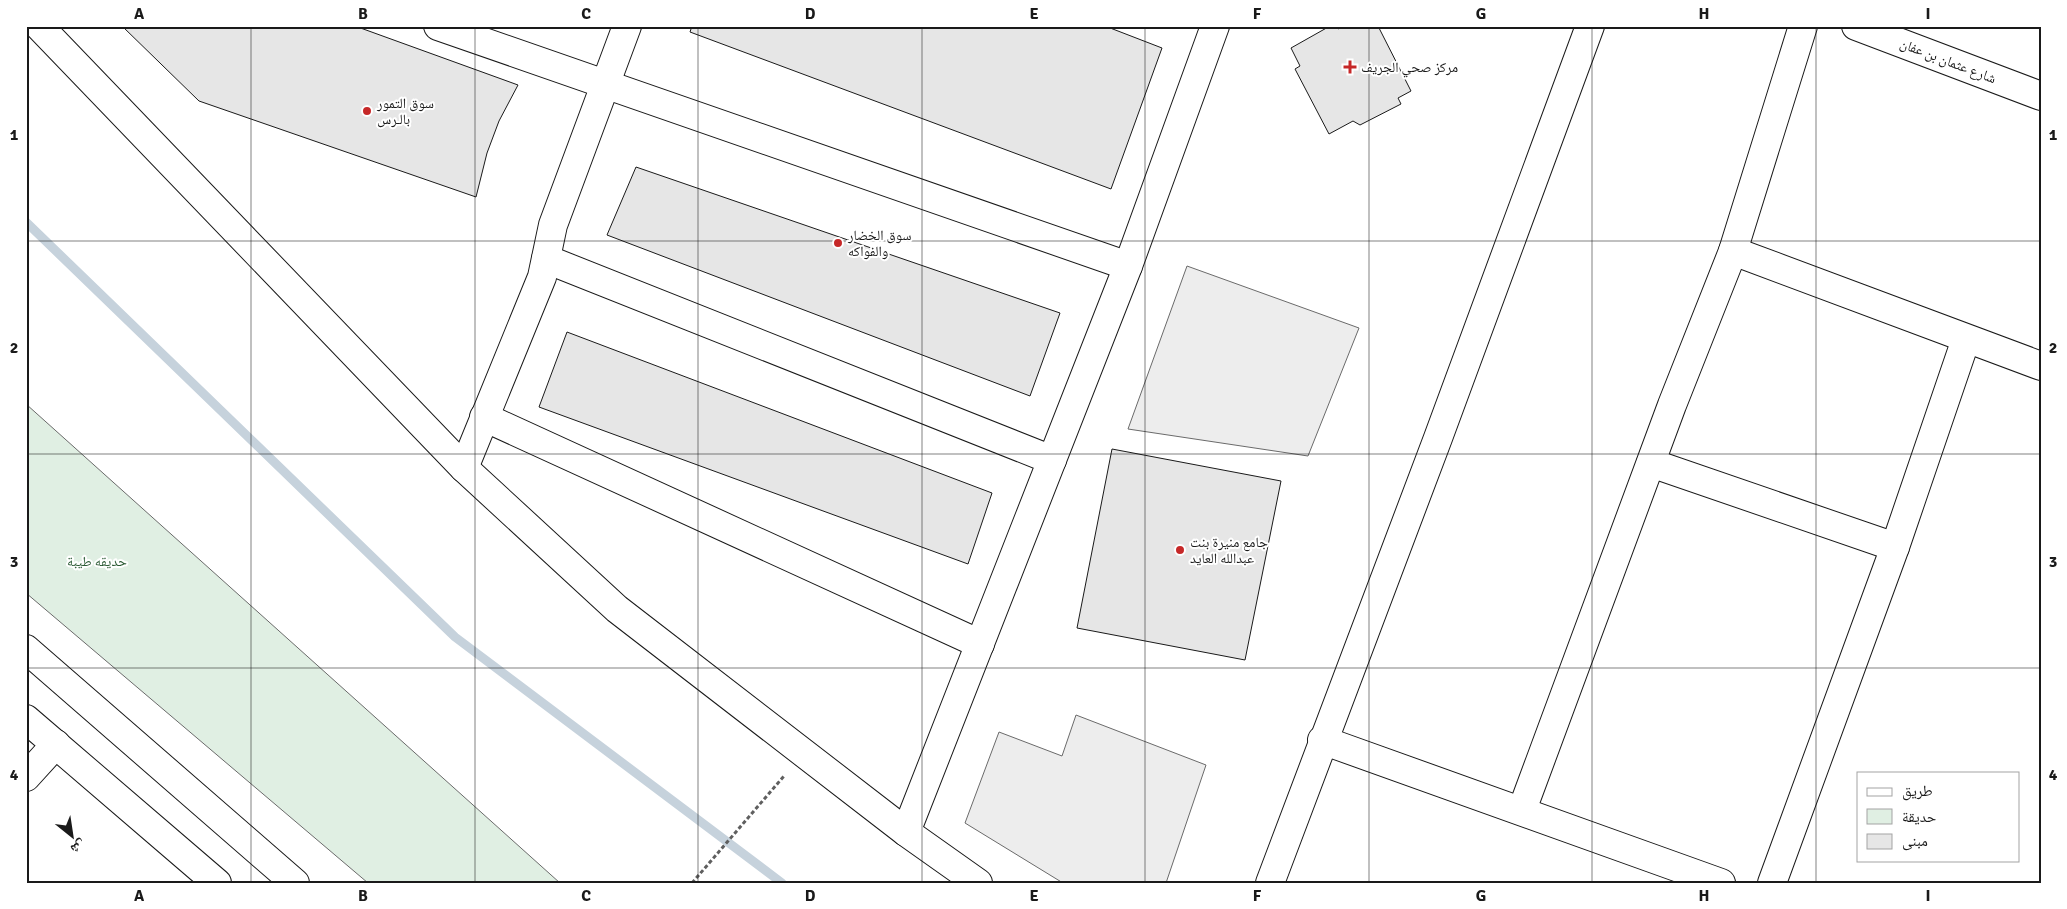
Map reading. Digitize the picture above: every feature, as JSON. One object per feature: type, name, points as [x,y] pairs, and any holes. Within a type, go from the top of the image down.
[{"type":"street","points":[[39,26],[464,468],[617,609],[906,832],[978,883]]},
{"type":"street","points":[[438,26],[1128,266]]},
{"type":"street","points":[[464,468],[542,277],[553,225],[627,26]]},
{"type":"street","points":[[906,832],[1128,266],[1215,26]]},
{"type":"street","points":[[1270,883],[1322,740],[1438,438],[1590,26]]},
{"type":"street","points":[[1522,810],[1672,405],[1733,251],[1803,26]]},
{"type":"street","name":"شارع عثمان بن عفان","points":[[1856,26],[2041,96]]},
{"type":"street","points":[[1733,251],[2041,366]]},
{"type":"street","points":[[546,259],[1052,460]]},
{"type":"street","points":[[1772,883],[1895,547],[1966,339]]},
{"type":"street","points":[[484,417],[980,644]]},
{"type":"street","points":[[1651,463],[1895,547]]},
{"type":"street","points":[[26,649],[295,883]]},
{"type":"street","points":[[26,718],[217,883]]},
{"type":"street","points":[[1322,740],[1522,810],[1721,883]]},
{"type":"street","points":[[26,777],[56,744]]},
{"type":"path","points":[[692,883],[784,776]]},
{"type":"green space","name":"حديقه طيبة","points":[[26,404],[560,883],[368,883],[26,593]]},
{"type":"shaded area","points":[[1187,266],[1359,328],[1308,456],[1128,429]]},
{"type":"shaded area","points":[[1076,715],[1206,765],[1166,883],[1063,883],[965,823],[999,732],[1062,756]]},
{"type":"building","name":"سوق التمور بالـرس","points":[[122,26],[355,26],[518,85],[499,121],[487,153],[476,197],[199,101]]},
{"type":"building","points":[[692,26],[1105,26],[1162,48],[1111,189],[690,32]]},
{"type":"building","points":[[1330,26],[1336,26],[1338,29],[1343,26],[1378,26],[1411,91],[1398,98],[1401,104],[1360,125],[1353,121],[1329,134],[1295,69],[1300,66],[1291,48]]},
{"type":"building","points":[[636,167],[1060,313],[1030,396],[607,235]]},
{"type":"building","points":[[567,332],[992,493],[968,564],[539,407]]},
{"type":"building","name":"جامع منيرة بنت عبدالله العايد","points":[[1112,449],[1281,481],[1245,660],[1077,628]]},
{"type":"waterway","points":[[26,222],[455,637],[782,883]]},
{"type":"place","name":"مركز صحي الجريف","points":[[1350,67]]},
{"type":"place","name":"سوق التمور بالـرس","points":[[367,111]]},
{"type":"place","name":"سوق الخضار والفواكه","points":[[838,243]]},
{"type":"place","name":"جامع منيرة بنت عبدالله العايد","points":[[1180,550]]}]
